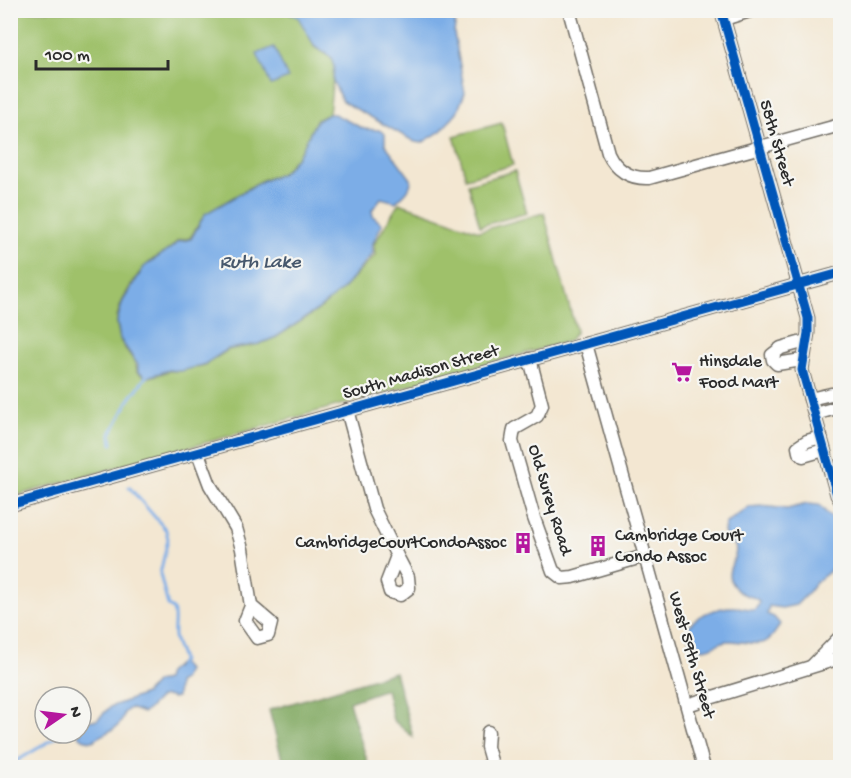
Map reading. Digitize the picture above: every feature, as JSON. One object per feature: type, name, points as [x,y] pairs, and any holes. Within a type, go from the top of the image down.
[{"type":"street","points":[[569,10],[611,160],[625,174],[638,178],[649,178],[840,125]]},
{"type":"street","points":[[722,15],[753,10]]},
{"type":"street","name":"58th Street","points":[[722,15],[808,318],[802,360]]},
{"type":"street","name":"South Madison Street","points":[[10,506],[840,273]]},
{"type":"street","points":[[806,341],[781,348],[774,352],[772,360],[777,364],[802,360],[802,370],[824,450],[837,483],[840,500]]},
{"type":"street","name":"West 59th Street","points":[[586,344],[704,768]]},
{"type":"street","name":"Old Surey Road","points":[[530,359],[543,405],[537,416],[514,429],[512,441],[534,518],[553,571],[562,578],[573,578],[645,556]]},
{"type":"street","points":[[810,399],[831,394],[837,394],[840,399],[836,408],[815,414]]},
{"type":"street","points":[[347,410],[374,509],[397,556]]},
{"type":"street","points":[[821,437],[801,444],[798,447],[799,452],[803,456],[824,450]]},
{"type":"street","points":[[198,453],[210,485],[231,518],[240,539],[250,606]]},
{"type":"street","points":[[811,667],[840,637]]},
{"type":"street","points":[[687,705],[840,658]]},
{"type":"street","points":[[488,732],[486,747],[493,768]]},
{"type":"green space","points":[[11,11],[286,11],[298,17],[305,26],[314,47],[331,58],[334,67],[329,114],[316,120],[301,151],[288,167],[280,174],[262,180],[205,214],[190,238],[177,241],[169,250],[145,266],[128,291],[117,318],[119,336],[135,363],[137,372],[147,378],[170,371],[181,371],[205,365],[228,350],[260,344],[277,337],[317,311],[342,290],[375,255],[374,244],[399,203],[479,231],[544,213],[576,331],[569,341],[11,497]]},
{"type":"green space","points":[[502,123],[513,165],[466,178],[454,136]]},
{"type":"green space","points":[[515,171],[527,213],[480,226],[468,184]]},
{"type":"green space","points":[[395,672],[413,737],[393,720],[386,689],[349,702],[369,767],[284,767],[269,710]]},
{"type":"water","points":[[287,11],[457,11],[454,33],[465,93],[457,112],[441,131],[422,143],[415,142],[342,101],[333,81],[334,67],[331,57],[315,47],[298,17]]},
{"type":"water","points":[[274,47],[288,78],[271,85],[257,54]]},
{"type":"water","name":"Ruth Lake","points":[[329,114],[334,114],[364,129],[379,130],[385,134],[385,144],[411,179],[409,189],[396,202],[381,198],[372,210],[373,216],[382,224],[372,245],[373,253],[342,290],[276,337],[259,344],[228,349],[205,364],[181,371],[169,370],[147,377],[138,371],[138,365],[120,339],[117,321],[123,301],[144,267],[178,242],[191,239],[205,214],[262,181],[281,174],[301,151],[316,121]]},
{"type":"water","points":[[807,504],[819,505],[840,527],[840,556],[829,572],[816,582],[796,605],[782,608],[769,606],[767,614],[774,617],[780,624],[769,640],[757,644],[728,641],[706,649],[695,646],[689,638],[688,631],[694,620],[700,616],[722,608],[738,607],[754,610],[758,606],[759,601],[739,592],[729,577],[736,551],[735,545],[727,540],[724,532],[725,524],[749,507],[787,509]]},
{"type":"water","points":[[180,662],[187,670],[183,680],[178,683],[177,697],[163,696],[143,713],[130,708],[124,713],[120,724],[93,741],[93,720],[97,720],[110,707],[145,694],[156,682],[166,680],[168,673]]},
{"type":"waterway","points":[[112,444],[111,434],[129,400],[148,374]]},
{"type":"waterway","points":[[129,487],[166,530],[168,539],[160,574],[168,606],[174,612],[174,636],[182,661],[179,664]]},
{"type":"waterway","points":[[10,765],[43,745]]},
{"type":"cycle path","points":[[721,10],[808,318],[802,370],[840,500]]},
{"type":"cycle path","points":[[10,505],[840,273]]},
{"type":"place","name":"Hinsdale Food Mart","points":[[682,372]]},
{"type":"place","name":"CambridgeCourtCondoAssoc","points":[[523,543]]},
{"type":"place","name":"Cambridge Court Condo Assoc","points":[[598,546]]}]
